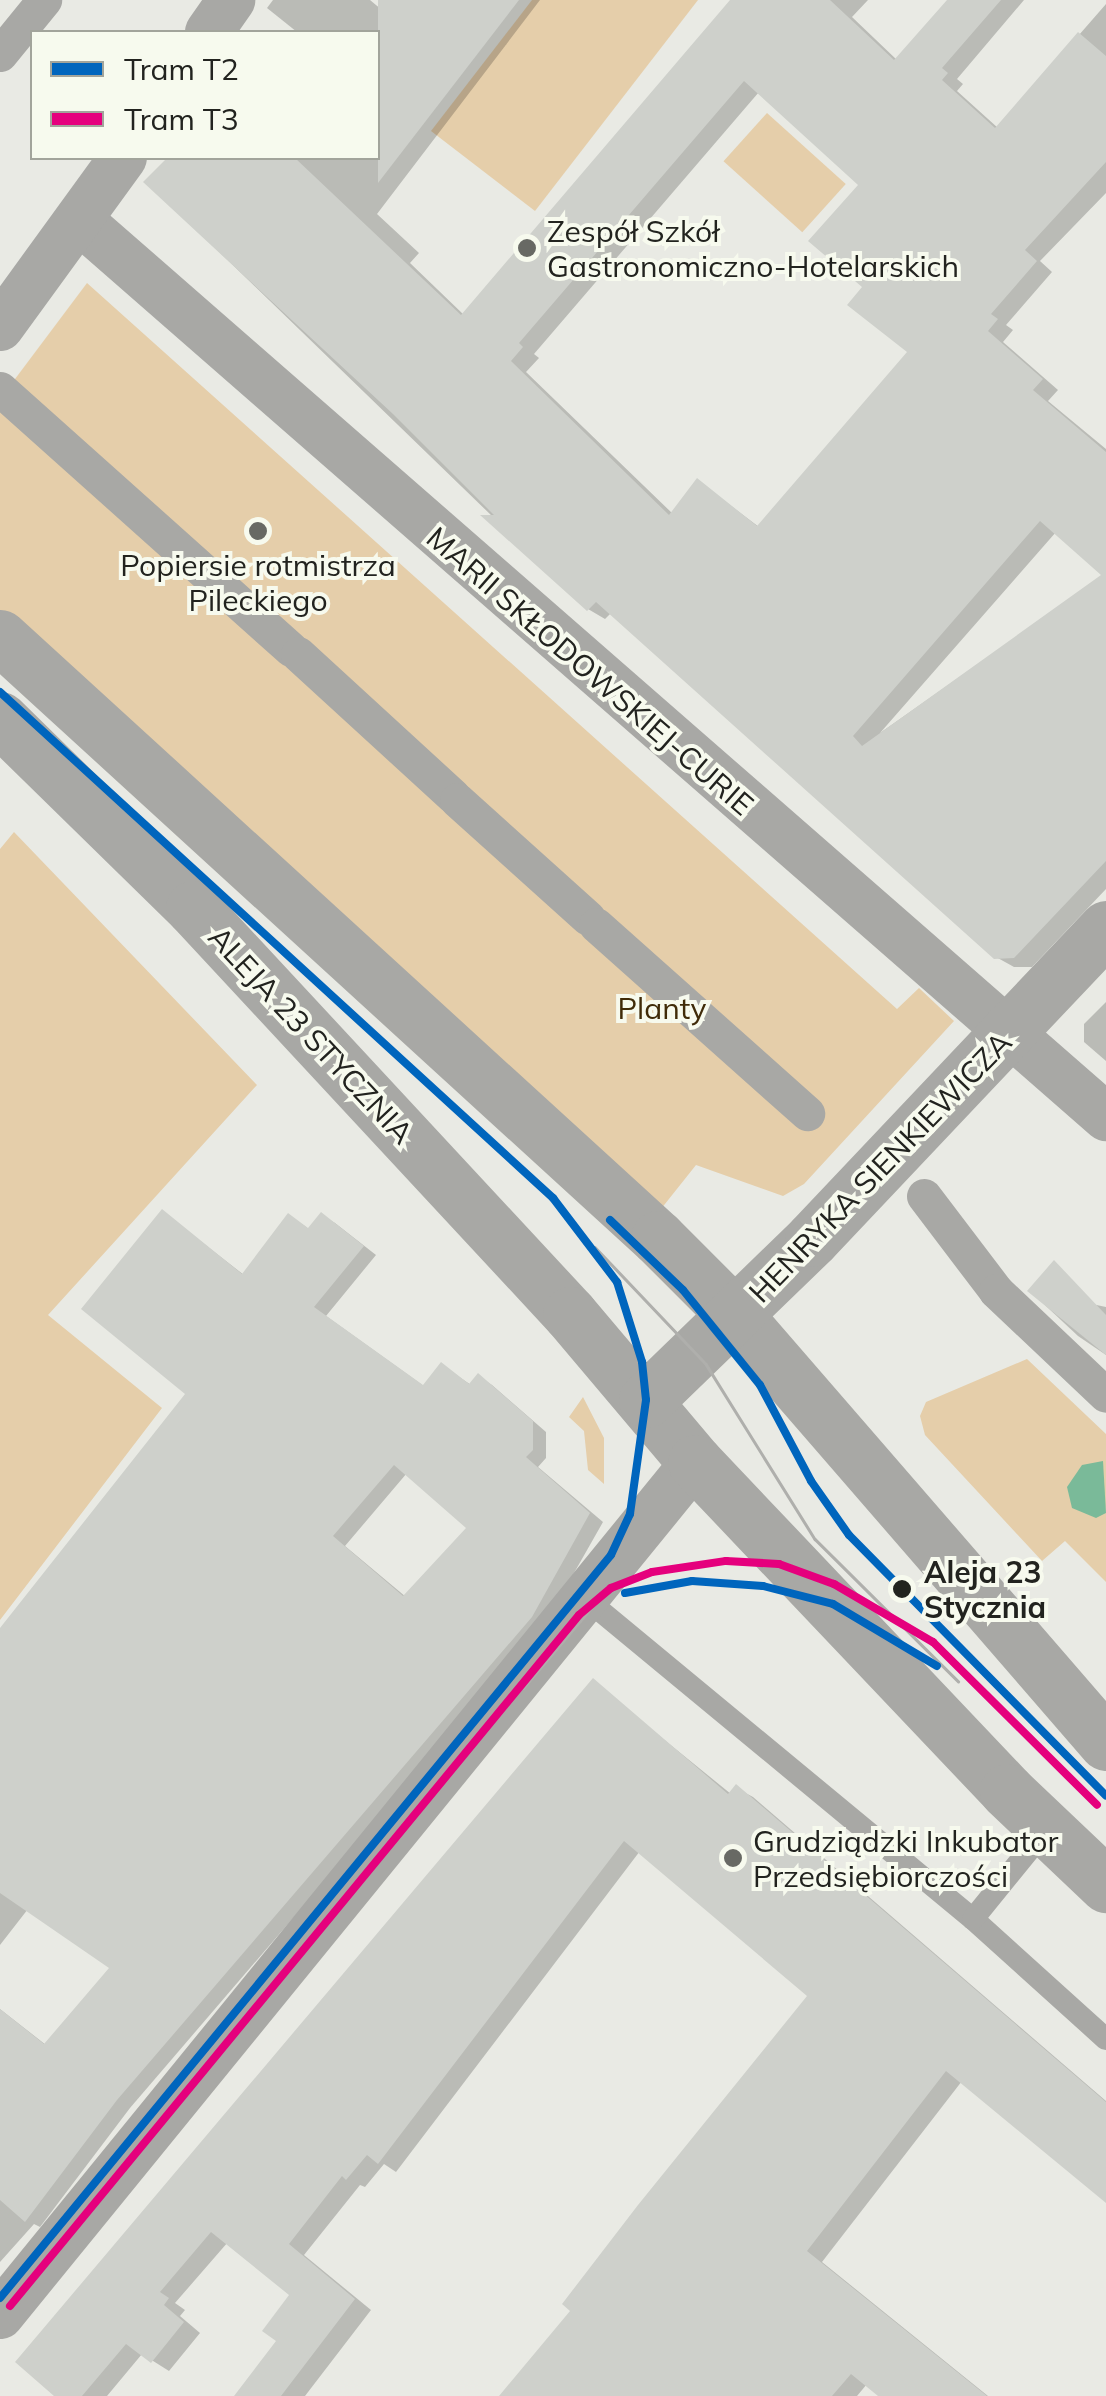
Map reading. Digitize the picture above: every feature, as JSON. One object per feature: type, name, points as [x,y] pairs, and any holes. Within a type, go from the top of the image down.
[{"type":"street","points":[[0,54],[44,0]]},
{"type":"street","points":[[210,30],[231,0]]},
{"type":"street","points":[[0,328],[122,160]]},
{"type":"street","name":"MARII SKŁODOWSKIEJ-CURIE","points":[[79,220],[1106,1118]]},
{"type":"street","points":[[0,389],[807,1113]]},
{"type":"street","points":[[0,637],[736,1316],[1106,1743]]},
{"type":"street","name":"ALEJA 23 STYCZNIA","points":[[0,718],[193,908],[646,1400],[695,1462],[1047,1828],[1106,1884]]},
{"type":"street","name":"HENRYKA SIENKIEWICZA","points":[[646,1400],[736,1316],[1106,928]]},
{"type":"street","points":[[924,1196],[996,1291],[1106,1395]]},
{"type":"street","points":[[0,2315],[695,1462]]},
{"type":"lane","points":[[586,1600],[973,1919],[1106,2039]]},
{"type":"lane","points":[[973,1919],[1047,1828]]},
{"type":"green space","points":[[532,0],[698,0],[535,211],[431,131]]},
{"type":"green space","points":[[767,113],[846,184],[802,232],[724,161]]},
{"type":"green space","name":"Planty","points":[[87,283],[897,1009],[919,988],[954,1021],[804,1184],[783,1196],[696,1165],[657,1214],[0,617],[0,399]]},
{"type":"green space","points":[[14,832],[257,1085],[48,1315],[162,1408],[0,1620],[0,849]]},
{"type":"green space","points":[[1027,1359],[1106,1434],[1106,1582],[1065,1541],[1042,1561],[925,1435],[920,1416],[926,1402]]},
{"type":"green space","points":[[583,1397],[604,1438],[604,1484],[588,1470],[584,1431],[569,1417]]},
{"type":"shaded area","points":[[1103,1461],[1106,1513],[1096,1518],[1072,1508],[1067,1487],[1082,1465]]},
{"type":"building","points":[[378,0],[519,0],[378,183],[380,30]]},
{"type":"building","points":[[730,0],[830,0],[894,60],[947,0],[1001,0],[942,68],[948,73],[942,80],[995,128],[1078,32],[1106,56],[1106,162],[1025,250],[1037,261],[991,314],[998,319],[988,331],[1043,379],[1033,390],[1106,452],[1106,861],[1014,958],[994,959],[596,602],[587,611],[480,515],[494,515],[393,414],[143,182],[165,160],[297,160],[461,315]],"holes":[[[744,81],[858,185],[808,241],[862,287],[847,305],[907,352],[757,526],[697,478],[669,515],[511,361],[523,347],[519,343]],[[1040,521],[1101,575],[862,746],[853,736]]]},
{"type":"building","points":[[162,1209],[242,1274],[288,1213],[308,1228],[321,1212],[364,1246],[314,1307],[423,1385],[441,1362],[469,1384],[478,1373],[533,1421],[533,1450],[526,1457],[590,1513],[532,1617],[117,2100],[25,2222],[0,2200],[0,2009],[44,2044],[109,1968],[0,1893],[0,1628],[185,1394],[81,1309]],"holes":[[[394,1465],[466,1528],[403,1596],[333,1536]]]},
{"type":"building","points":[[1054,1260],[1106,1315],[1106,1355],[1027,1291]]},
{"type":"building","points":[[593,1678],[728,1794],[736,1784],[1106,2102],[1106,2203],[946,2071],[807,2251],[987,2396],[878,2396],[851,2374],[832,2396],[499,2396],[570,2311],[562,2304],[638,2205],[807,1996],[624,1841],[378,2164],[367,2155],[346,2180],[342,2176],[289,2244],[355,2299],[281,2396],[234,2396],[276,2341],[262,2331],[289,2295],[211,2232],[160,2292],[169,2298],[164,2305],[184,2322],[151,2363],[126,2344],[82,2396],[54,2396],[15,2362]]},
{"type":"tram line","name":"T2","points":[[0,692],[553,1198],[617,1282],[642,1362],[646,1400],[630,1514],[611,1555],[0,2298]]},
{"type":"tram line","name":"T2","points":[[610,1220],[683,1290],[760,1385],[811,1481],[849,1535],[1106,1796]]},
{"type":"tram line","points":[[595,1247],[706,1364],[815,1539],[958,1681]]},
{"type":"tram line","name":"T3","points":[[10,2306],[579,1615],[611,1588],[652,1572],[726,1561],[779,1564],[834,1584],[933,1642],[1097,1805]]},
{"type":"tram line","name":"T2","points":[[625,1593],[692,1581],[763,1586],[833,1604],[937,1666]]},
{"type":"tram line","points":[[523,1688],[608,1588]]},
{"type":"place","name":"Zespół Szkół Gastronomiczno-Hotelarskich","points":[[527,248]]},
{"type":"place","name":"Popiersie rotmistrza Pileckiego","points":[[258,531]]},
{"type":"place","name":"Aleja 23 Stycznia","points":[[902,1589]]},
{"type":"place","name":"Grudziądzki Inkubator Przedsiębiorczości","points":[[733,1858]]}]
